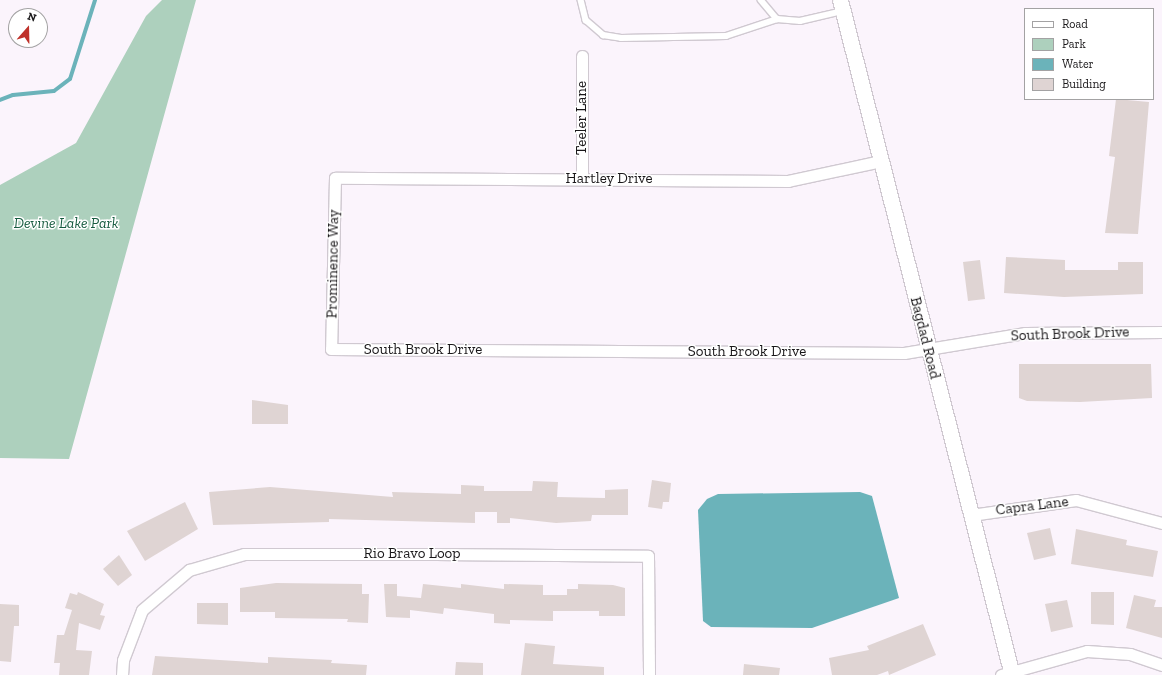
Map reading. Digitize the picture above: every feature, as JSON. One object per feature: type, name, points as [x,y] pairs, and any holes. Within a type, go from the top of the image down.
[{"type":"street","name":"Bagdad Road","points":[[842,6],[928,351],[971,515],[1008,674]]},
{"type":"street","name":"Teeler Lane","points":[[582,56],[582,179]]},
{"type":"street","name":"Hartley Drive","points":[[335,178],[788,181],[881,161]]},
{"type":"street","name":"Prominence Way","points":[[331,349],[335,178]]},
{"type":"street","name":"South Brook Drive","points":[[331,349],[928,351],[1025,333],[1162,332]]},
{"type":"street","name":"Capra Lane","points":[[971,515],[1076,500],[1162,523]]},
{"type":"street","name":"Rio Bravo Loop","points":[[122,675],[123,660],[142,610],[189,570],[244,554],[648,556],[649,675]]},
{"type":"street","points":[[1008,674],[1087,650],[1130,654],[1162,665]]},
{"type":"lane","points":[[581,0],[586,20],[603,35],[622,38],[726,36],[777,19],[800,22],[842,6]]},
{"type":"lane","points":[[761,0],[777,19]]},
{"type":"green space","name":"Devine Lake Park","points":[[162,0],[196,0],[69,459],[0,458],[0,185],[76,143],[146,16]]},
{"type":"water","points":[[860,492],[872,496],[899,598],[812,628],[711,627],[703,621],[698,510],[707,499],[718,494]]},
{"type":"building","points":[[1116,100],[1149,102],[1138,234],[1105,233],[1115,157],[1109,156]]},
{"type":"building","points":[[1006,257],[1065,260],[1065,270],[1118,270],[1118,262],[1143,262],[1143,294],[1064,297],[1004,293]]},
{"type":"building","points":[[980,260],[985,299],[968,301],[963,262]]},
{"type":"building","points":[[1019,364],[1151,364],[1152,398],[1080,402],[1027,401],[1019,398]]},
{"type":"building","points":[[252,400],[288,405],[288,424],[252,424]]},
{"type":"building","points":[[652,480],[671,483],[669,502],[663,502],[662,509],[648,507]]},
{"type":"building","points":[[533,481],[558,482],[557,497],[605,498],[605,490],[628,489],[628,515],[592,515],[591,521],[556,523],[510,518],[510,523],[497,523],[497,512],[475,512],[475,523],[329,519],[329,522],[213,525],[209,492],[270,487],[393,497],[392,492],[461,494],[461,485],[484,486],[484,491],[532,491]]},
{"type":"building","points":[[185,502],[198,529],[145,561],[127,531]]},
{"type":"building","points":[[1050,528],[1056,555],[1034,560],[1027,533]]},
{"type":"building","points":[[1076,529],[1127,540],[1126,545],[1158,551],[1153,577],[1071,564]]},
{"type":"building","points":[[119,555],[132,575],[118,586],[103,569]]},
{"type":"building","points":[[276,583],[362,584],[362,594],[369,594],[368,623],[347,622],[348,619],[275,618],[275,612],[240,612],[240,588]]},
{"type":"building","points":[[384,584],[397,584],[397,596],[421,598],[423,584],[461,588],[461,584],[504,589],[504,584],[543,585],[543,595],[567,595],[567,589],[578,589],[578,584],[613,585],[625,588],[625,616],[599,616],[599,611],[553,611],[553,621],[510,620],[510,624],[494,623],[494,614],[444,608],[443,614],[410,610],[410,618],[386,617]]},
{"type":"building","points":[[78,592],[104,604],[100,615],[105,616],[100,630],[79,623],[76,650],[92,651],[89,675],[59,675],[60,663],[54,663],[57,635],[64,635],[72,610],[65,608],[70,593],[77,595]]},
{"type":"building","points":[[1091,592],[1114,592],[1114,625],[1091,624]]},
{"type":"building","points":[[1134,595],[1156,600],[1154,607],[1162,607],[1162,638],[1126,628]]},
{"type":"building","points":[[1067,600],[1073,627],[1051,632],[1045,604]]},
{"type":"building","points":[[197,603],[228,603],[228,625],[197,624]]},
{"type":"building","points":[[0,604],[19,605],[19,626],[14,626],[11,662],[0,661]]},
{"type":"building","points":[[923,624],[936,655],[889,675],[888,671],[877,675],[832,675],[829,658],[869,650],[867,646]]},
{"type":"building","points":[[525,643],[555,646],[553,664],[604,667],[604,675],[521,675]]},
{"type":"building","points":[[155,656],[268,663],[268,657],[332,660],[331,663],[367,665],[366,675],[152,675]]},
{"type":"building","points":[[456,662],[483,663],[483,675],[455,675]]},
{"type":"building","points":[[744,664],[780,668],[779,675],[743,675]]},
{"type":"waterway","points":[[0,100],[13,95],[54,91],[70,79],[95,0]]}]
